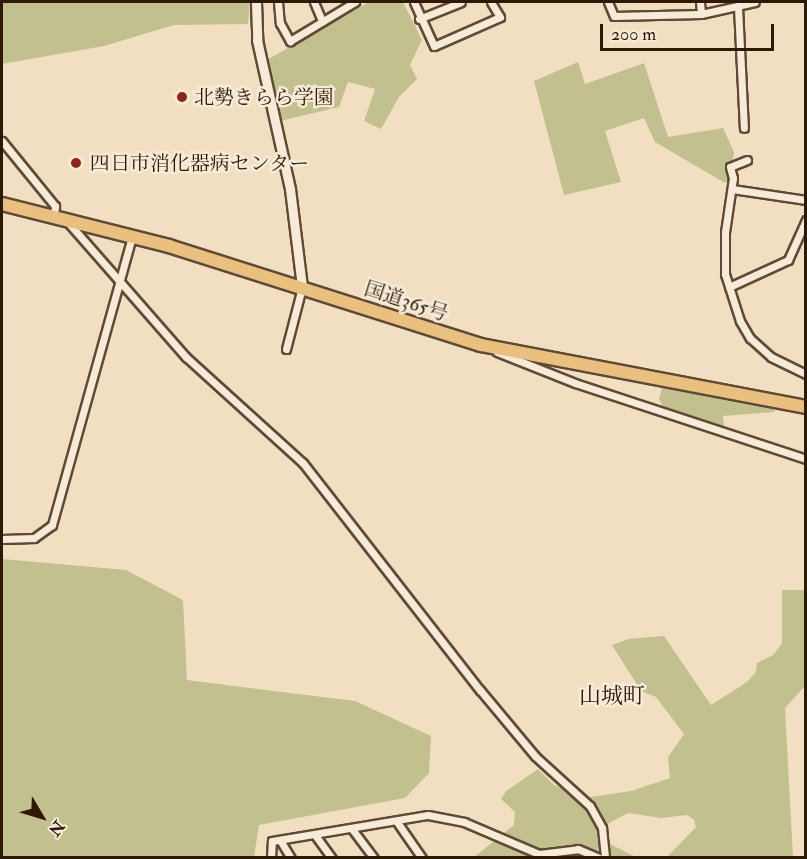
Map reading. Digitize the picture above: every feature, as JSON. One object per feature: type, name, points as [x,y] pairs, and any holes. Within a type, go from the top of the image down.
[{"type":"highway","name":"国道365号","points":[[2,204],[132,236],[302,287],[481,345],[806,406]]},
{"type":"street","points":[[256,2],[257,40],[290,189],[302,287],[286,349]]},
{"type":"street","points":[[278,2],[280,23],[290,41],[355,2]]},
{"type":"street","points":[[314,2],[322,21]]},
{"type":"street","points":[[414,2],[419,19],[434,46],[500,17],[491,2]]},
{"type":"street","points":[[419,19],[453,3],[461,2]]},
{"type":"street","points":[[608,2],[614,16],[701,14],[755,2]]},
{"type":"street","points":[[700,2],[701,14]]},
{"type":"street","points":[[738,7],[744,128]]},
{"type":"street","points":[[2,141],[55,206],[60,218],[186,357],[303,463],[535,756],[590,806],[602,828],[605,858]]},
{"type":"street","points":[[747,160],[730,168],[732,189],[724,264],[729,287],[750,338],[771,357],[806,374]]},
{"type":"street","points":[[732,189],[806,200]]},
{"type":"street","points":[[729,287],[788,260],[806,220]]},
{"type":"street","points":[[2,539],[34,538],[52,525],[132,236]]},
{"type":"street","points":[[481,345],[539,370],[806,459]]},
{"type":"street","points":[[271,858],[272,841],[437,816],[464,822],[539,854],[584,851],[599,858]]},
{"type":"street","points":[[397,822],[422,858]]},
{"type":"street","points":[[352,829],[374,857]]},
{"type":"street","points":[[315,835],[332,858]]},
{"type":"street","points":[[280,840],[291,858]]},
{"type":"street","points":[[575,858],[584,851]]},
{"type":"shaded area","points":[[2,2],[250,2],[248,24],[174,25],[104,46],[2,64]]},
{"type":"shaded area","points":[[369,2],[403,2],[422,40],[410,65],[417,79],[399,97],[381,129],[364,121],[375,89],[348,82],[339,107],[280,121],[265,61]]},
{"type":"shaded area","points":[[578,62],[585,84],[644,63],[668,137],[723,128],[734,152],[731,179],[725,183],[655,142],[644,118],[605,131],[621,182],[564,195],[534,81]]},
{"type":"shaded area","points":[[663,384],[775,405],[774,412],[723,416],[724,427],[692,419],[664,409],[659,399]]},
{"type":"shaded area","points":[[2,559],[126,570],[183,600],[187,680],[355,701],[431,736],[429,773],[405,798],[259,825],[254,857],[2,857]]},
{"type":"shaded area","points":[[782,590],[805,590],[805,686],[785,708],[793,857],[667,857],[696,827],[694,820],[687,815],[661,818],[628,813],[598,829],[598,838],[636,857],[608,857],[605,853],[578,851],[570,857],[473,858],[514,825],[515,812],[501,799],[506,791],[538,769],[554,785],[584,798],[631,791],[670,778],[668,757],[684,734],[656,697],[641,691],[612,645],[628,639],[664,636],[711,705],[747,682],[756,672],[757,663],[773,655],[782,643]]},
{"type":"place","name":"北勢きらら学園","points":[[182,97]]},
{"type":"place","name":"四日市消化器病センター","points":[[76,163]]},
{"type":"district","name":"山城町","points":[[612,697]]}]
